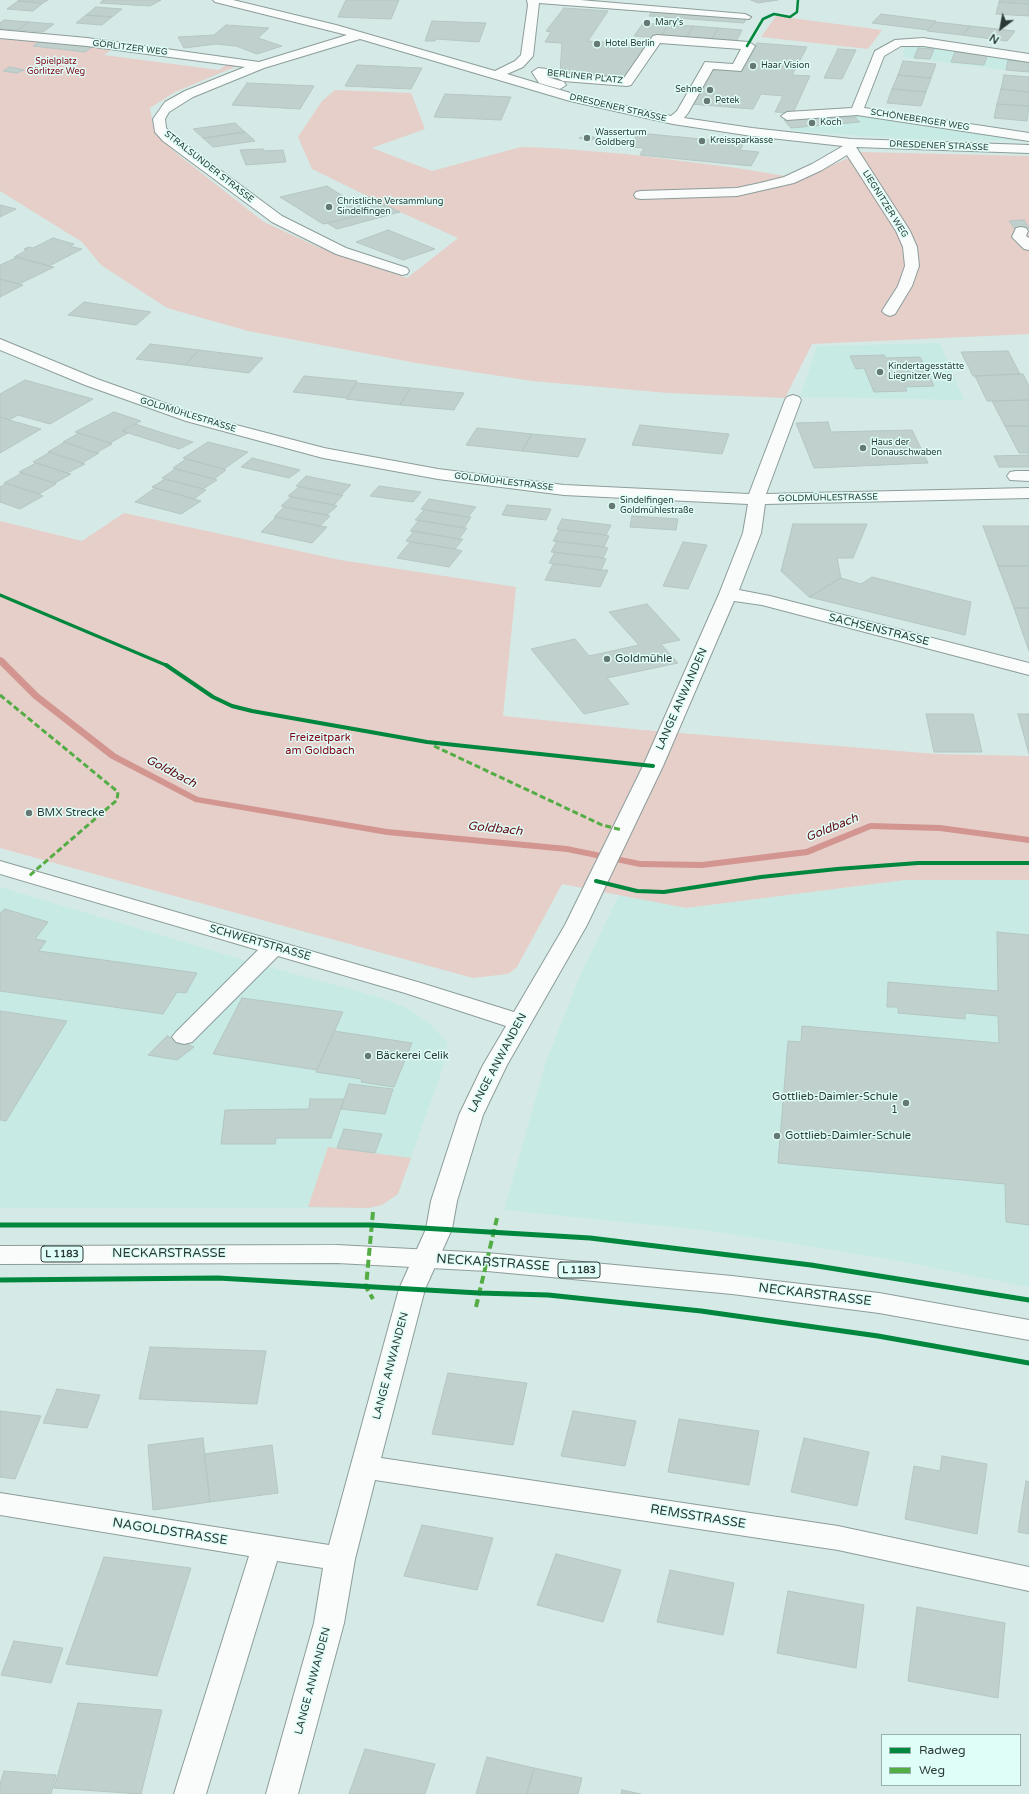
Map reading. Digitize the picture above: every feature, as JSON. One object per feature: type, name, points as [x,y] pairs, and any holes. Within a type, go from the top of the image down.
[{"type":"street","name":"DRESDENER STRASSE","points":[[218,0],[268,11],[360,35],[574,98],[752,132],[850,146],[1029,149]]},
{"type":"street","points":[[535,2],[581,8]]},
{"type":"street","points":[[535,2],[745,17]]},
{"type":"street","points":[[496,75],[519,64],[528,56],[535,2]]},
{"type":"street","points":[[253,21],[268,11]]},
{"type":"street","name":"GÖRLITZER WEG","points":[[0,34],[139,46],[260,65]]},
{"type":"street","name":"STRALSUNDER STRASSE","points":[[360,35],[260,65],[189,94],[169,105],[159,119],[160,129],[168,138],[277,219],[310,237],[341,251],[402,271]]},
{"type":"street","name":"BERLINER PLATZ","points":[[656,39],[749,46],[737,68],[709,65],[678,117],[543,80],[538,72],[565,75],[563,77],[627,82],[656,39]]},
{"type":"street","name":"SCHÖNEBERGER WEG","points":[[1029,58],[923,42],[899,43],[879,54],[857,111],[1029,137]]},
{"type":"street","points":[[786,116],[857,111]]},
{"type":"street","points":[[641,195],[737,192],[760,187],[789,180],[817,167],[850,146]]},
{"type":"street","name":"LIEGNITZER WEG","points":[[850,146],[903,231],[910,247],[912,266],[905,286],[890,311]]},
{"type":"street","points":[[1021,231],[1019,237],[1029,246]]},
{"type":"street","name":"GOLDMÜHLESTRASSE","points":[[0,344],[91,382],[192,418],[323,453],[438,474],[564,490],[663,496],[756,499],[1029,493]]},
{"type":"street","points":[[756,499],[792,400]]},
{"type":"street","name":"LANGE ANWANDEN","points":[[282,1794],[329,1623],[340,1559],[409,1300],[439,1229],[444,1201],[470,1115],[495,1065],[576,925],[604,864],[653,766],[728,594],[752,533],[756,499]]},
{"type":"street","name":"SACHSENSTRASSE","points":[[728,594],[763,600],[1029,669]]},
{"type":"street","name":"SCHWERTSTRASSE","points":[[0,867],[483,1009],[519,1022]]},
{"type":"street","points":[[184,1037],[274,947]]},
{"type":"street","name":"NECKARSTRASSE","points":[[0,1255],[337,1254],[519,1264],[732,1285],[880,1303],[1029,1330]]},
{"type":"street","name":"REMSSTRASSE","points":[[364,1467],[838,1538],[1029,1579]]},
{"type":"street","name":"NAGOLDSTRASSE","points":[[0,1504],[340,1559]]},
{"type":"street","points":[[190,1794],[266,1548]]},
{"type":"shaded area","points":[[915,45],[1029,60],[1029,73],[903,57],[904,48]]},
{"type":"shaded area","points":[[852,114],[1016,138],[1023,141],[911,139],[792,131],[783,119]]},
{"type":"shaded area","name":"Kindertagesstätte Liegnitzer Weg","points":[[940,343],[964,400],[800,397],[817,346]]},
{"type":"shaded area","name":"Gottlieb-Daimler-Schule","points":[[905,880],[1029,880],[1029,1287],[895,1260],[712,1231],[504,1210],[546,1062],[581,973],[619,895],[686,908]]},
{"type":"shaded area","points":[[0,887],[244,960],[382,998],[407,1008],[429,1023],[447,1042],[445,1062],[398,1194],[382,1205],[369,1208],[0,1208]]},
{"type":"green space","points":[[776,16],[882,30],[868,49],[761,37]]},
{"type":"green space","name":"Spielplatz Görlitzer Weg","points":[[0,35],[40,41],[33,46],[84,52],[92,47],[111,50],[104,55],[219,70],[226,65],[237,66],[175,92],[150,108],[154,131],[176,153],[264,222],[318,247],[407,278],[458,238],[400,212],[312,169],[298,137],[322,101],[335,90],[411,93],[425,129],[372,148],[432,171],[521,147],[626,154],[737,168],[803,179],[861,152],[1029,156],[1029,334],[812,344],[785,398],[668,393],[532,381],[416,363],[248,331],[167,308],[101,265],[82,242],[0,191]]},
{"type":"green space","name":"Freizeitpark am Goldbach","points":[[124,513],[340,560],[516,587],[503,716],[643,730],[936,754],[1029,756],[1029,880],[905,880],[686,908],[562,884],[517,967],[508,974],[473,978],[0,848],[0,521],[82,541]]},
{"type":"green space","points":[[328,1147],[411,1158],[398,1194],[382,1205],[369,1208],[308,1207]]},
{"type":"building","points":[[48,0],[43,3],[18,1]]},
{"type":"building","points":[[103,0],[161,0],[150,6],[100,3]]},
{"type":"building","points":[[346,0],[399,0],[391,19],[338,17]]},
{"type":"building","points":[[751,0],[778,0],[758,3]]},
{"type":"building","points":[[1000,0],[1029,0],[1029,4],[999,2]]},
{"type":"building","points":[[18,1],[43,3],[33,11],[7,9]]},
{"type":"building","points":[[999,2],[1029,4],[1029,16],[996,14]]},
{"type":"building","points":[[96,7],[122,9],[112,17],[86,15]]},
{"type":"building","name":"Hotel Berlin","points":[[564,8],[608,11],[588,41],[646,45],[623,80],[570,76],[571,74],[560,73],[562,43],[545,42],[551,32],[546,31]]},
{"type":"building","points":[[652,11],[747,18],[744,23],[649,16]]},
{"type":"building","points":[[881,14],[936,21],[928,30],[872,23]]},
{"type":"building","points":[[86,15],[112,17],[102,25],[76,23]]},
{"type":"building","points":[[4,20],[29,22],[18,30],[0,29],[0,23]]},
{"type":"building","points":[[432,21],[486,23],[479,42],[436,39],[435,41],[425,41]]},
{"type":"building","points":[[29,22],[54,24],[43,32],[18,30]]},
{"type":"building","points":[[936,22],[970,26],[962,35],[927,31]]},
{"type":"building","points":[[643,23],[668,25],[660,38],[634,36]]},
{"type":"building","points":[[226,25],[269,28],[258,38],[282,46],[257,54],[236,46],[216,44],[184,48],[178,37],[214,35]]},
{"type":"building","points":[[668,25],[693,26],[685,40],[660,38]]},
{"type":"building","points":[[693,26],[718,28],[710,42],[685,40]]},
{"type":"building","points":[[970,26],[1015,31],[1007,41],[962,35]]},
{"type":"building","points":[[718,28],[742,30],[735,44],[710,42]]},
{"type":"building","points":[[40,41],[92,47],[85,52],[33,46]]},
{"type":"building","points":[[757,43],[807,47],[792,75],[810,76],[793,113],[775,112],[783,96],[761,94],[753,109],[690,104],[712,66],[743,69]]},
{"type":"building","points":[[918,48],[934,49],[930,59],[914,58]]},
{"type":"building","points":[[838,49],[856,50],[842,79],[824,78]]},
{"type":"building","points":[[955,52],[988,54],[984,65],[951,62]]},
{"type":"building","points":[[1008,60],[1029,62],[1029,72],[1006,70]]},
{"type":"building","points":[[903,61],[936,64],[931,78],[898,75]]},
{"type":"building","points":[[357,65],[422,68],[411,89],[345,86]]},
{"type":"building","points":[[10,67],[24,70],[17,73],[3,71]]},
{"type":"building","points":[[898,75],[931,78],[926,92],[892,89]]},
{"type":"building","points":[[1004,75],[1029,77],[1029,92],[1001,89]]},
{"type":"building","points":[[247,83],[314,86],[300,109],[232,105]]},
{"type":"building","points":[[892,89],[926,92],[921,106],[887,103]]},
{"type":"building","points":[[1001,89],[1029,92],[1029,106],[997,104]]},
{"type":"building","points":[[445,94],[511,97],[501,120],[434,117]]},
{"type":"building","points":[[997,104],[1029,106],[1027,121],[994,118]]},
{"type":"building","points":[[839,116],[841,118],[855,117],[860,122],[791,128],[784,120]]},
{"type":"building","points":[[235,123],[245,132],[203,138],[193,129]]},
{"type":"building","points":[[245,132],[255,141],[213,147],[203,138]]},
{"type":"building","points":[[638,133],[744,143],[740,150],[759,152],[751,166],[640,155],[644,148],[629,147]]},
{"type":"building","name":"Wasserturm Goldberg","points":[[588,135],[596,138],[589,141],[579,138]]},
{"type":"building","points":[[263,149],[263,151],[283,150],[286,162],[246,165],[240,150]]},
{"type":"building","name":"Christliche Versammlung Sindelfingen","points":[[327,186],[370,213],[323,224],[280,197]]},
{"type":"building","points":[[369,197],[400,212],[337,229],[327,223],[370,213],[351,201]]},
{"type":"building","points":[[0,205],[16,209],[0,217]]},
{"type":"building","points":[[1024,220],[1029,228],[1015,229],[1009,221]]},
{"type":"building","points":[[388,230],[435,249],[403,260],[356,242]]},
{"type":"building","points":[[53,238],[74,244],[69,246],[82,249],[49,266],[14,257],[27,250],[24,249],[29,247],[33,248]]},
{"type":"building","points":[[18,257],[54,267],[19,284],[0,279],[0,265]]},
{"type":"building","points":[[0,279],[19,284],[23,285],[0,297]]},
{"type":"building","points":[[84,302],[151,312],[136,325],[68,315]]},
{"type":"building","points":[[150,344],[199,350],[185,365],[136,359]]},
{"type":"building","points":[[199,350],[263,358],[249,373],[185,365]]},
{"type":"building","points":[[1008,351],[1020,374],[973,376],[961,352]]},
{"type":"building","points":[[884,355],[886,358],[920,357],[934,386],[905,387],[907,391],[874,392],[864,368],[856,369],[850,356]]},
{"type":"building","points":[[1023,374],[1029,386],[1029,400],[987,401],[975,376]]},
{"type":"building","points":[[304,376],[357,381],[347,398],[293,392]]},
{"type":"building","points":[[25,380],[93,399],[50,424],[18,415],[9,420],[0,417],[0,394]]},
{"type":"building","points":[[357,383],[410,388],[400,405],[346,399]]},
{"type":"building","points":[[410,388],[464,393],[454,410],[400,405]]},
{"type":"building","points":[[1029,400],[1029,426],[1005,426],[992,401]]},
{"type":"building","points":[[114,412],[141,421],[122,431],[128,433],[110,443],[75,432]]},
{"type":"building","points":[[0,417],[9,420],[41,429],[0,453]]},
{"type":"building","name":"Haus der Donauschwaben","points":[[828,422],[831,432],[912,430],[928,463],[814,468],[796,423]]},
{"type":"building","points":[[135,424],[193,442],[179,449],[122,431]]},
{"type":"building","points":[[640,425],[729,434],[722,454],[632,445]]},
{"type":"building","points":[[1005,426],[1029,426],[1029,453],[1019,453]]},
{"type":"building","points":[[477,428],[532,434],[522,451],[466,445]]},
{"type":"building","points":[[79,433],[112,444],[96,453],[63,442]]},
{"type":"building","points":[[532,434],[586,439],[578,457],[522,451]]},
{"type":"building","points":[[65,442],[99,453],[82,463],[48,452]]},
{"type":"building","points":[[208,442],[248,452],[224,469],[183,458]]},
{"type":"building","points":[[50,452],[85,464],[67,473],[33,462]]},
{"type":"building","points":[[1029,455],[1029,467],[999,467],[994,456]]},
{"type":"building","points":[[252,458],[300,470],[289,478],[241,467]]},
{"type":"building","points":[[186,459],[226,470],[214,479],[173,468]]},
{"type":"building","points":[[36,463],[71,474],[55,483],[19,472]]},
{"type":"building","points":[[175,469],[217,480],[203,489],[162,478]]},
{"type":"building","points":[[22,473],[56,484],[39,494],[4,483]]},
{"type":"building","points":[[306,476],[351,485],[341,495],[296,486]]},
{"type":"building","points":[[165,479],[206,490],[194,499],[152,487]]},
{"type":"building","points":[[7,483],[43,496],[20,509],[0,502],[0,487]]},
{"type":"building","points":[[379,486],[421,492],[413,502],[370,496]]},
{"type":"building","points":[[299,487],[343,495],[334,505],[288,496]]},
{"type":"building","points":[[155,488],[201,501],[181,514],[135,502]]},
{"type":"building","points":[[291,497],[337,506],[327,515],[281,506]]},
{"type":"building","points":[[429,499],[476,507],[468,517],[421,509]]},
{"type":"building","points":[[507,505],[551,509],[546,520],[502,515]]},
{"type":"building","points":[[284,507],[330,516],[320,526],[274,517]]},
{"type":"building","points":[[424,510],[471,517],[464,528],[415,520]]},
{"type":"building","points":[[632,516],[678,519],[676,530],[630,527]]},
{"type":"building","points":[[276,517],[327,527],[312,543],[261,532]]},
{"type":"building","points":[[562,519],[611,525],[606,535],[557,529]]},
{"type":"building","points":[[419,520],[467,528],[459,539],[410,531]]},
{"type":"building","points":[[793,524],[867,524],[853,558],[837,558],[841,578],[809,597],[781,571]]},
{"type":"building","points":[[983,526],[1029,526],[1029,566],[998,566]]},
{"type":"building","points":[[559,530],[609,536],[604,547],[553,541]]},
{"type":"building","points":[[414,531],[463,539],[455,549],[406,541]]},
{"type":"building","points":[[557,541],[608,548],[603,558],[551,552]]},
{"type":"building","points":[[410,542],[462,551],[449,567],[397,558]]},
{"type":"building","points":[[683,542],[707,545],[688,589],[663,586]]},
{"type":"building","points":[[555,552],[606,559],[601,570],[549,563]]},
{"type":"building","points":[[553,564],[608,570],[600,587],[545,580]]},
{"type":"building","points":[[998,566],[1029,566],[1029,608],[1014,608]]},
{"type":"building","points":[[872,577],[971,602],[965,635],[809,597],[841,578],[861,584]]},
{"type":"building","name":"Goldmühle","points":[[647,604],[680,640],[661,644],[678,663],[607,678],[629,704],[584,714],[531,649],[575,639],[589,656],[639,645],[609,612]]},
{"type":"building","points":[[1014,608],[1029,608],[1029,651]]},
{"type":"building","points":[[926,714],[973,714],[982,752],[934,752]]},
{"type":"building","points":[[1018,714],[1029,714],[1029,754]]},
{"type":"building","points":[[5,909],[48,922],[35,939],[46,941],[39,951],[197,973],[186,993],[177,992],[163,1014],[0,991],[0,913]]},
{"type":"building","name":"Gottlieb-Daimler-Schule 1","points":[[997,932],[1029,935],[1029,1225],[1006,1222],[1005,1184],[778,1163],[788,1041],[801,1042],[802,1026],[999,1043],[998,1016],[965,1013],[965,1019],[898,1013],[898,1007],[887,1007],[888,982],[998,991]]},
{"type":"building","points":[[242,998],[343,1012],[317,1070],[213,1054]]},
{"type":"building","points":[[0,1011],[67,1021],[6,1121],[0,1120]]},
{"type":"building","points":[[334,1031],[412,1043],[394,1087],[361,1082],[362,1079],[316,1072]]},
{"type":"building","points":[[167,1036],[194,1047],[177,1060],[148,1055]]},
{"type":"building","points":[[349,1084],[393,1089],[385,1114],[341,1109]]},
{"type":"building","points":[[310,1099],[344,1099],[331,1138],[276,1138],[275,1144],[221,1144],[225,1110],[309,1109]]},
{"type":"building","points":[[344,1129],[382,1134],[375,1153],[337,1148]]},
{"type":"building","points":[[150,1347],[266,1351],[257,1404],[139,1399]]},
{"type":"building","points":[[448,1373],[527,1383],[513,1445],[432,1434]]},
{"type":"building","points":[[57,1389],[100,1395],[87,1428],[43,1423]]},
{"type":"building","points":[[0,1411],[41,1416],[15,1479],[0,1477]]},
{"type":"building","points":[[573,1411],[636,1421],[625,1466],[561,1456]]},
{"type":"building","points":[[679,1419],[759,1431],[749,1485],[668,1472]]},
{"type":"building","points":[[203,1438],[210,1502],[153,1510],[148,1445]]},
{"type":"building","points":[[804,1438],[869,1452],[857,1506],[791,1492]]},
{"type":"building","points":[[272,1445],[278,1493],[210,1502],[204,1454]]},
{"type":"building","points":[[942,1456],[987,1464],[977,1534],[905,1519],[914,1466],[940,1471]]},
{"type":"building","points":[[1026,1481],[1029,1482],[1029,1534],[1018,1532]]},
{"type":"building","points":[[422,1525],[493,1538],[477,1590],[404,1576]]},
{"type":"building","points":[[556,1554],[621,1570],[603,1622],[537,1605]]},
{"type":"building","points":[[104,1557],[191,1568],[157,1676],[66,1664]]},
{"type":"building","points":[[670,1570],[734,1583],[723,1635],[657,1622]]},
{"type":"building","points":[[788,1591],[864,1605],[856,1668],[777,1653]]},
{"type":"building","points":[[917,1607],[1005,1623],[998,1698],[908,1681]]},
{"type":"building","points":[[14,1641],[63,1648],[51,1683],[1,1675]]},
{"type":"building","points":[[78,1703],[162,1710],[141,1794],[54,1788]]},
{"type":"building","points":[[365,1749],[435,1764],[425,1794],[349,1794]]},
{"type":"building","points":[[487,1757],[534,1768],[527,1794],[476,1794]]},
{"type":"building","points":[[534,1768],[582,1778],[578,1794],[527,1794]]},
{"type":"building","points":[[4,1771],[56,1775],[51,1794],[0,1794],[0,1784]]},
{"type":"building","points":[[622,1790],[641,1794],[621,1794]]},
{"type":"waterway","name":"Goldbach","points":[[0,660],[36,696],[113,756],[195,799],[387,832],[567,849],[640,864],[702,865],[808,852],[870,826],[940,828],[1029,840]]},
{"type":"marked path","points":[[0,695],[118,792],[117,800],[29,876]]},
{"type":"marked path","points":[[434,746],[602,825],[622,830]]},
{"type":"marked path","points":[[373,1212],[366,1287],[373,1299]]},
{"type":"marked path","points":[[476,1307],[497,1218]]},
{"type":"cycle path","points":[[747,46],[763,19],[774,14],[790,17],[797,12],[798,0]]},
{"type":"cycle path","points":[[0,595],[165,664],[213,697],[232,706],[252,711],[427,742],[653,766]]},
{"type":"cycle path","points":[[596,881],[637,891],[664,892],[761,877],[837,869],[918,863],[1029,863]]},
{"type":"cycle path","points":[[0,1225],[371,1225],[590,1238],[811,1265],[925,1282],[1029,1300]]},
{"type":"cycle path","points":[[0,1280],[218,1278],[479,1293],[548,1295],[701,1311],[878,1336],[1029,1363]]},
{"type":"place","name":"Mary's","points":[[647,23]]},
{"type":"place","name":"Hotel Berlin","points":[[597,44]]},
{"type":"place","name":"Haar Vision","points":[[753,66]]},
{"type":"place","name":"Sehne","points":[[710,90]]},
{"type":"place","name":"Petek","points":[[707,101]]},
{"type":"place","name":"Koch","points":[[812,123]]},
{"type":"place","name":"Wasserturm Goldberg","points":[[587,138]]},
{"type":"place","name":"Kreissparkasse","points":[[702,141]]},
{"type":"place","name":"Christliche Versammlung Sindelfingen","points":[[329,207]]},
{"type":"place","name":"Kindertagesstätte Liegnitzer Weg","points":[[880,372]]},
{"type":"place","name":"Haus der Donauschwaben","points":[[863,448]]},
{"type":"place","name":"Sindelfingen Goldmühlestraße","points":[[612,506]]},
{"type":"place","name":"Goldmühle","points":[[607,659]]},
{"type":"place","name":"BMX Strecke","points":[[29,813]]},
{"type":"place","name":"Bäckerei Celik","points":[[368,1056]]},
{"type":"place","name":"Gottlieb-Daimler-Schule 1","points":[[906,1103]]},
{"type":"place","name":"Gottlieb-Daimler-Schule","points":[[777,1136]]}]
